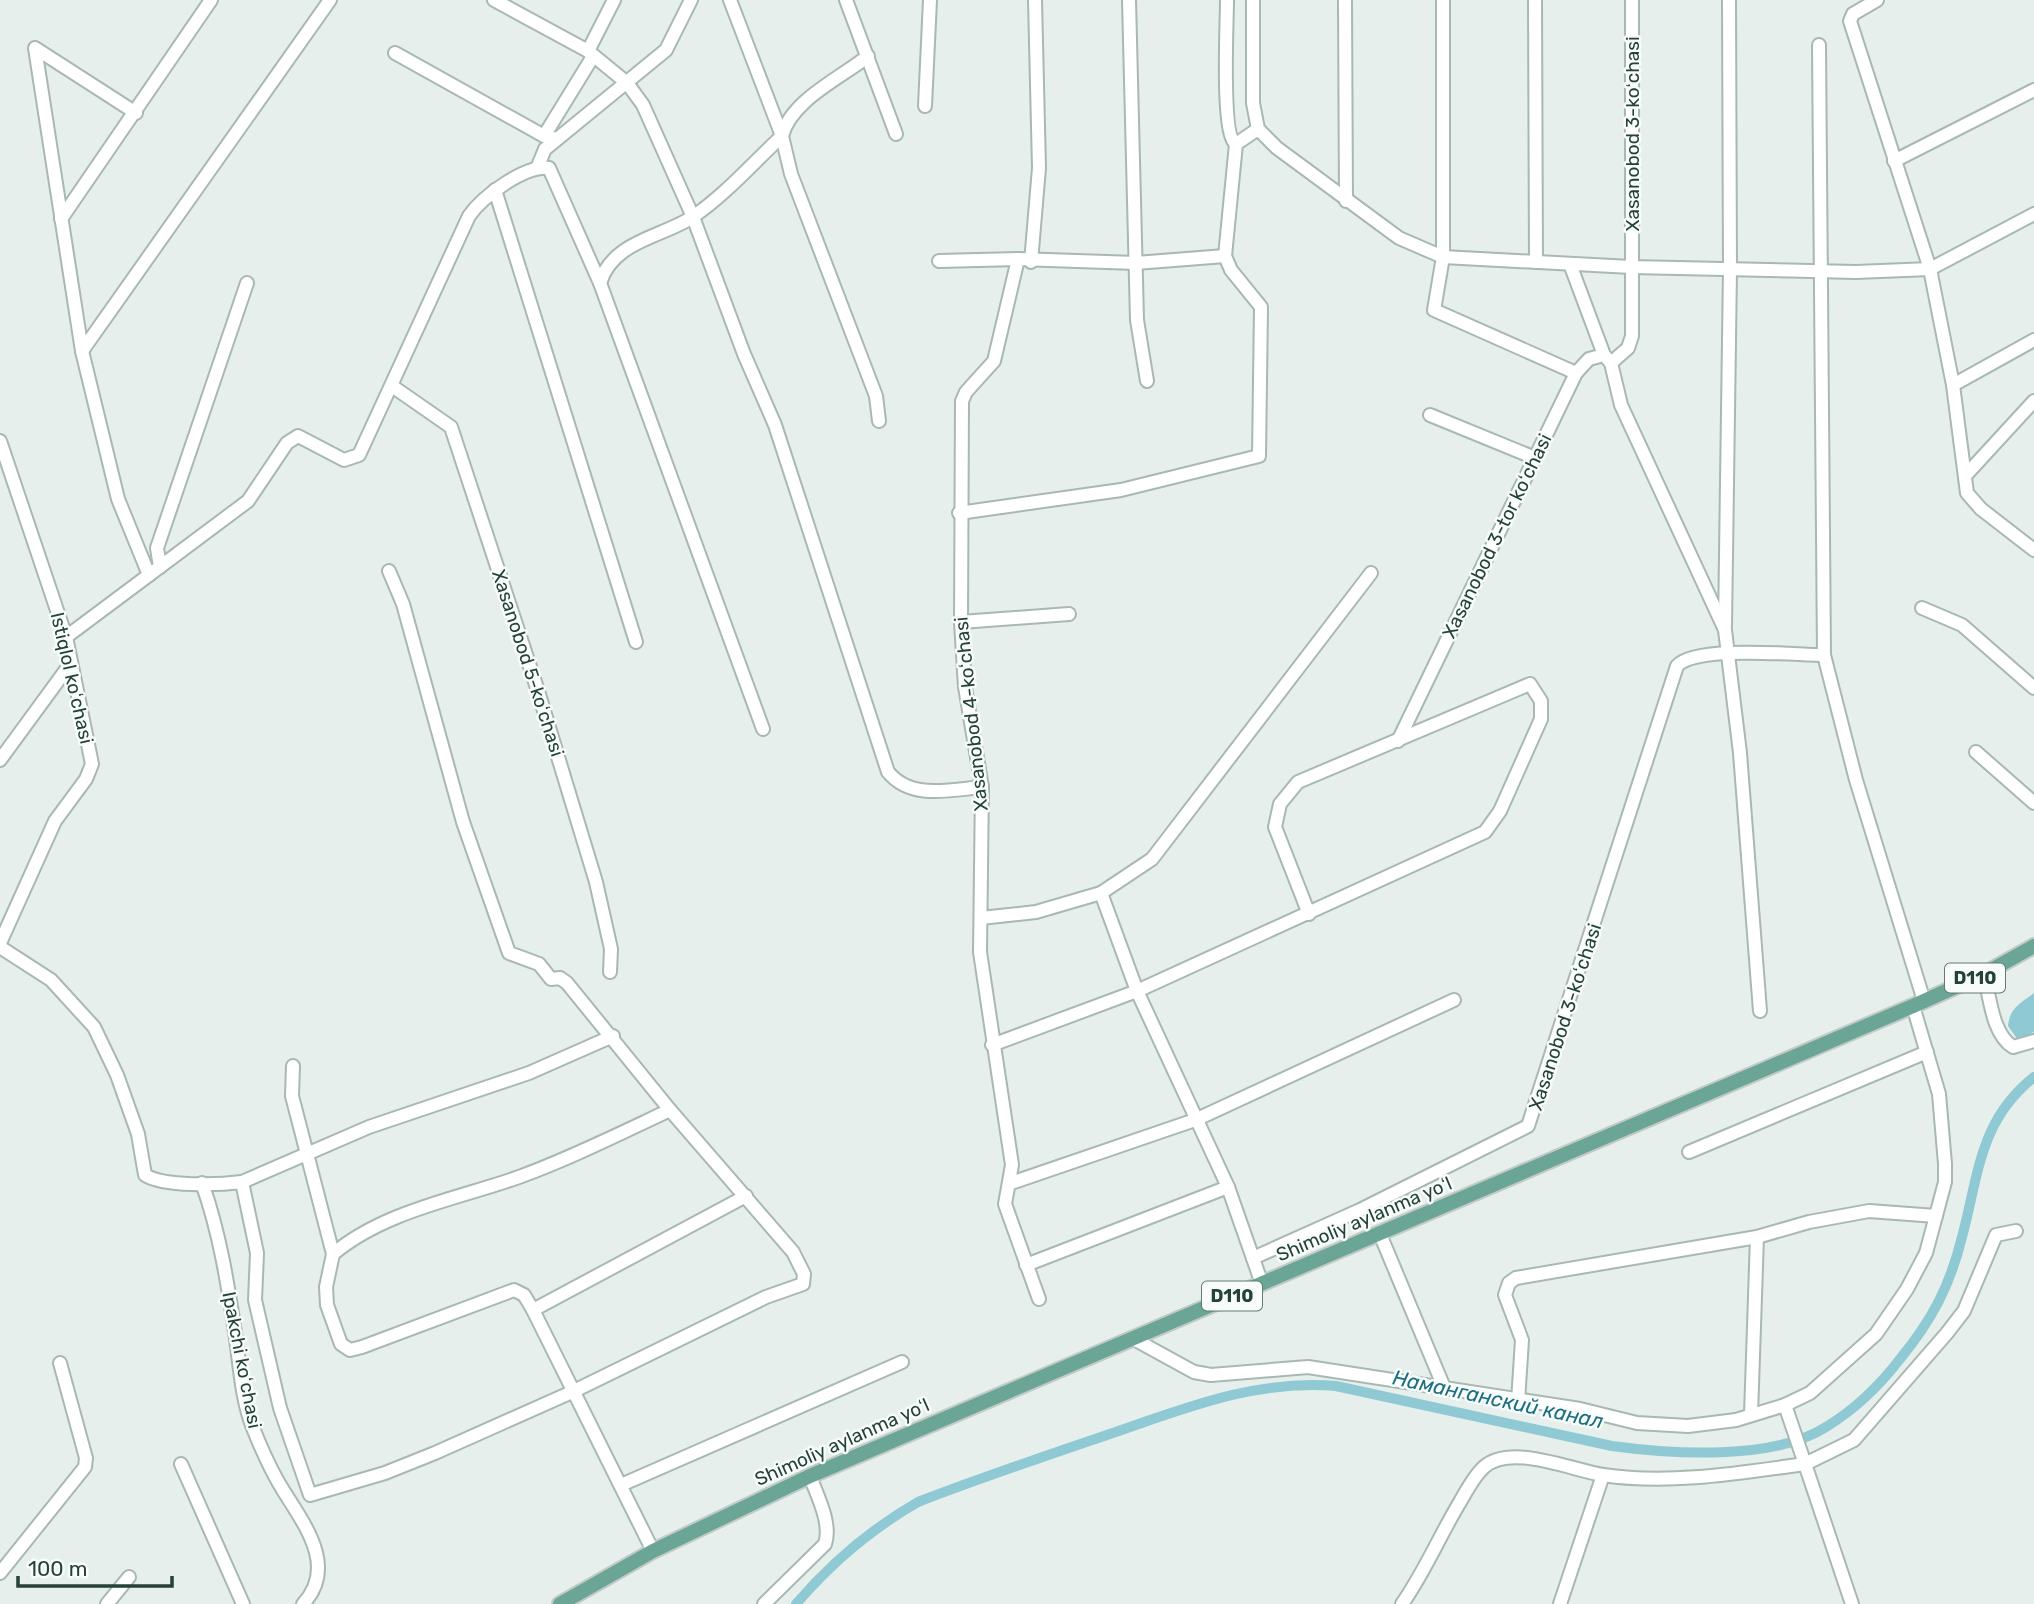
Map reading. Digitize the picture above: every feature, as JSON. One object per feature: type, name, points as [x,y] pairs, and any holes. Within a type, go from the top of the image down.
[{"type":"main road","name":"Shimoliy aylanma yoʻl","points":[[560,1604],[653,1551],[810,1476],[1919,1004],[1984,974],[2034,946]]},
{"type":"street","points":[[61,219],[211,0]]},
{"type":"street","points":[[82,351],[330,0]]},
{"type":"street","points":[[494,0],[590,55],[627,83],[655,129],[693,217],[744,354],[775,425],[888,772],[906,789],[939,791],[982,786]]},
{"type":"street","points":[[544,135],[590,55],[614,0]]},
{"type":"street","points":[[66,637],[248,501],[287,443],[298,436],[344,460],[359,454],[469,216],[478,203],[495,190],[538,166],[545,149],[666,50],[691,0]]},
{"type":"street","points":[[730,0],[782,135],[791,174],[876,396],[879,421]]},
{"type":"street","points":[[845,0],[895,134]]},
{"type":"street","points":[[925,106],[930,0]]},
{"type":"street","name":"Xasanobod 4-koʻchasi","points":[[1035,0],[1039,168],[1025,261],[994,360],[966,392],[962,401],[959,513],[965,687],[982,786],[980,953],[992,1045],[1009,1138],[1010,1183],[1004,1193],[1005,1204],[1039,1299]]},
{"type":"street","points":[[1129,0],[1137,320],[1146,381]]},
{"type":"street","points":[[959,513],[1121,490],[1259,457],[1261,307],[1231,270],[1225,256],[1236,144],[1228,134],[1227,0]]},
{"type":"street","points":[[1253,0],[1253,103],[1258,129],[1277,148],[1399,238],[1443,257],[1631,267],[1856,272],[1930,269],[2034,214]]},
{"type":"street","points":[[1345,0],[1346,201]]},
{"type":"street","points":[[1443,0],[1443,257],[1434,310],[1576,373],[1589,359],[1608,359]]},
{"type":"street","points":[[1535,0],[1536,262]]},
{"type":"street","name":"Xasanobod 3-koʻchasi","points":[[1608,359],[1631,343],[1632,0]]},
{"type":"street","points":[[1729,0],[1730,269],[1725,629],[1740,753],[1760,1011]]},
{"type":"street","points":[[1877,0],[1853,14],[1850,21],[1930,269],[1953,385],[1967,493],[2034,550]]},
{"type":"street","points":[[1132,1338],[1194,1372],[1212,1375],[1308,1367],[1443,1385],[1478,1395],[1580,1409],[1637,1423],[1688,1426],[1786,1409],[1810,1393],[1876,1334],[1908,1289],[1926,1253],[1945,1182],[1945,1164],[1939,1094],[1927,1052],[1919,1004],[1824,655],[1819,45]]},
{"type":"street","points":[[136,113],[35,48],[82,351],[118,499],[149,575]]},
{"type":"street","points":[[395,53],[544,135],[557,139]]},
{"type":"street","points":[[600,283],[603,273],[613,261],[640,241],[693,217],[782,135],[787,122],[802,105],[868,56]]},
{"type":"street","points":[[1894,161],[2034,90]]},
{"type":"street","points":[[1236,144],[1258,129]]},
{"type":"street","points":[[538,166],[549,168],[600,283],[763,729]]},
{"type":"street","points":[[495,190],[636,642]]},
{"type":"street","points":[[939,261],[1136,263],[1225,256]]},
{"type":"street","points":[[1570,264],[1608,359],[1621,405],[1725,629]]},
{"type":"street","points":[[160,567],[157,548],[247,283]]},
{"type":"street","points":[[1953,385],[2034,340]]},
{"type":"street","name":"Xasanobod 3-tor koʻchasi","points":[[1398,741],[1576,373]]},
{"type":"street","name":"Xasanobod 5-koʻchasi","points":[[392,386],[452,427],[538,691],[596,882],[611,949],[610,972]]},
{"type":"street","points":[[1965,476],[2034,401]]},
{"type":"street","points":[[1430,415],[1535,458]]},
{"type":"street","name":"Istiqlol koʻchasi","points":[[0,440],[66,637],[92,764],[86,779],[55,821],[0,945]]},
{"type":"street","points":[[296,1509],[310,1496],[398,1468],[572,1392],[766,1297],[803,1283],[804,1274],[793,1252],[670,1110],[613,1036],[567,983],[551,979],[532,960],[515,958],[509,953],[463,822],[403,604],[389,571]]},
{"type":"street","points":[[981,918],[1036,912],[1101,893],[1152,859],[1371,573]]},
{"type":"street","points":[[1922,608],[1962,625],[2034,688]]},
{"type":"street","points":[[961,622],[1069,614]]},
{"type":"street","name":"Xasanobod 3-koʻchasi","points":[[1253,1258],[1360,1210],[1528,1126],[1677,666],[1687,658],[1726,654],[1824,655]]},
{"type":"street","points":[[0,760],[71,663]]},
{"type":"street","points":[[992,1045],[1138,991],[1309,914],[1485,832],[1500,811],[1543,709],[1533,688],[1527,685],[1298,782],[1280,804],[1275,827],[1309,914]]},
{"type":"street","points":[[1976,752],[2034,803]]},
{"type":"street","points":[[1101,893],[1138,991],[1228,1187],[1262,1284]]},
{"type":"street","points":[[0,945],[51,980],[94,1027],[138,1134],[145,1175],[154,1181],[217,1185],[242,1182],[369,1127],[529,1073],[613,1036]]},
{"type":"street","points":[[1984,974],[1999,1032],[2007,1044],[2013,1047],[2034,1041]]},
{"type":"street","points":[[1010,1183],[1195,1120],[1454,1000]]},
{"type":"street","points":[[1689,1152],[1927,1052]]},
{"type":"street","points":[[293,1066],[292,1096],[333,1254],[327,1287],[327,1305],[341,1344],[350,1350],[514,1290],[524,1295],[653,1551]]},
{"type":"street","points":[[333,1254],[350,1240],[393,1219],[520,1176],[670,1110]]},
{"type":"street","points":[[242,1182],[257,1253],[255,1300],[280,1408],[310,1496]]},
{"type":"street","name":"Ipakchi koʻchasi","points":[[202,1183],[225,1268],[251,1425],[282,1489],[306,1524],[318,1565],[313,1593],[303,1604]]},
{"type":"street","points":[[1026,1265],[1228,1187]]},
{"type":"street","points":[[533,1310],[746,1196]]},
{"type":"street","points":[[1518,1401],[1522,1340],[1505,1295],[1509,1283],[1524,1275],[1757,1237],[1809,1222],[1868,1211],[1936,1216]]},
{"type":"street","points":[[1402,1604],[1471,1483],[1494,1459],[1511,1456],[1603,1475],[1652,1478],[1724,1475],[1803,1459],[1854,1440],[1873,1421],[1964,1311],[1996,1235],[2016,1231]]},
{"type":"street","points":[[1380,1234],[1443,1385]]},
{"type":"street","points":[[1751,1415],[1757,1237]]},
{"type":"street","points":[[621,1485],[902,1362]]},
{"type":"street","points":[[0,1573],[85,1467],[86,1458],[60,1363]]},
{"type":"street","points":[[1786,1409],[1852,1604]]},
{"type":"street","points":[[181,1464],[243,1604]]},
{"type":"street","points":[[1560,1604],[1603,1475]]},
{"type":"street","points":[[764,1604],[825,1544],[828,1535],[825,1520],[810,1476]]},
{"type":"street","points":[[107,1604],[130,1577]]},
{"type":"water","points":[[2034,993],[2034,1032],[2018,1040],[2008,1026],[2011,1014],[2016,1006]]},
{"type":"waterway","name":"Наманганский канал","points":[[796,1604],[853,1547],[918,1502],[1161,1416],[1218,1399],[1276,1387],[1336,1386],[1612,1446],[1663,1451],[1751,1450],[1804,1438],[1847,1413],[1866,1396],[1892,1369],[1922,1330],[1952,1271],[1978,1170],[1992,1130],[2016,1094],[2034,1077]]}]
